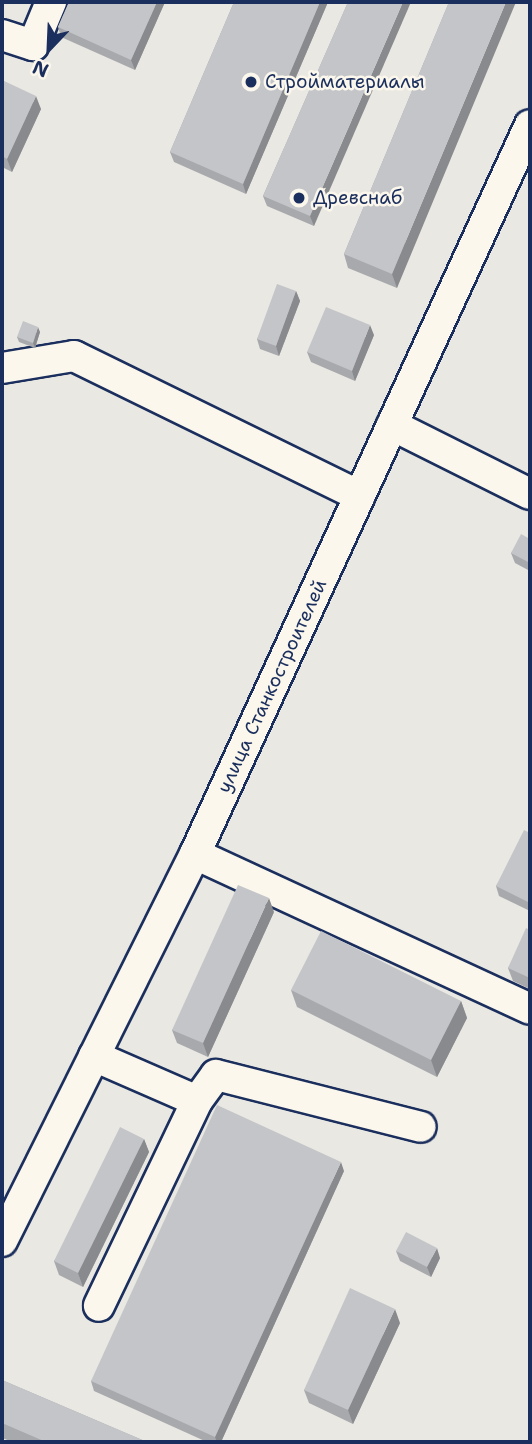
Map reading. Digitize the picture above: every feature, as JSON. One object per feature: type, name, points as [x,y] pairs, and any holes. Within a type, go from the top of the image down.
[{"type":"lane","points":[[2,35],[33,45],[51,2]]},
{"type":"lane","name":"улица Станкостроителей","points":[[2,1241],[195,854],[392,425],[523,160],[530,125]]},
{"type":"lane","points":[[2,368],[74,356],[360,496]]},
{"type":"lane","points":[[392,425],[530,494]]},
{"type":"lane","points":[[195,854],[530,1009]]},
{"type":"lane","points":[[94,1056],[197,1101]]},
{"type":"lane","points":[[99,1306],[197,1101],[216,1075],[421,1127]]},
{"type":"shaded area","points":[[2,2],[530,2],[530,1442],[2,1442]]},
{"type":"building","points":[[69,2],[157,2],[131,60],[58,27]]},
{"type":"building","name":"Стройматериалы","points":[[234,2],[320,2],[243,184],[170,152]]},
{"type":"building","points":[[348,2],[403,2],[310,216],[263,196]]},
{"type":"building","points":[[449,2],[506,2],[392,274],[344,254]]},
{"type":"building","points":[[2,80],[36,96],[7,159],[2,156]]},
{"type":"building","points":[[277,284],[296,291],[276,346],[257,339]]},
{"type":"building","points":[[326,307],[370,325],[352,371],[307,352]]},
{"type":"building","points":[[23,321],[38,327],[33,343],[17,337]]},
{"type":"building","points":[[521,534],[530,539],[530,563],[511,553]]},
{"type":"building","points":[[524,830],[530,833],[530,903],[496,886]]},
{"type":"building","points":[[238,885],[269,898],[203,1043],[172,1030]]},
{"type":"building","points":[[526,928],[530,930],[530,978],[508,968]]},
{"type":"building","points":[[321,931],[461,1001],[431,1060],[291,990]]},
{"type":"building","points":[[217,1105],[341,1162],[215,1437],[91,1381]]},
{"type":"building","points":[[120,1127],[144,1139],[78,1273],[54,1261]]},
{"type":"building","points":[[406,1232],[437,1248],[427,1267],[396,1251]]},
{"type":"building","points":[[350,1288],[395,1309],[348,1410],[304,1390]]},
{"type":"building","points":[[2,1380],[147,1442],[46,1442],[2,1423]]},
{"type":"place","name":"Стройматериалы","points":[[251,82]]},
{"type":"place","name":"Древснаб","points":[[299,198]]}]
